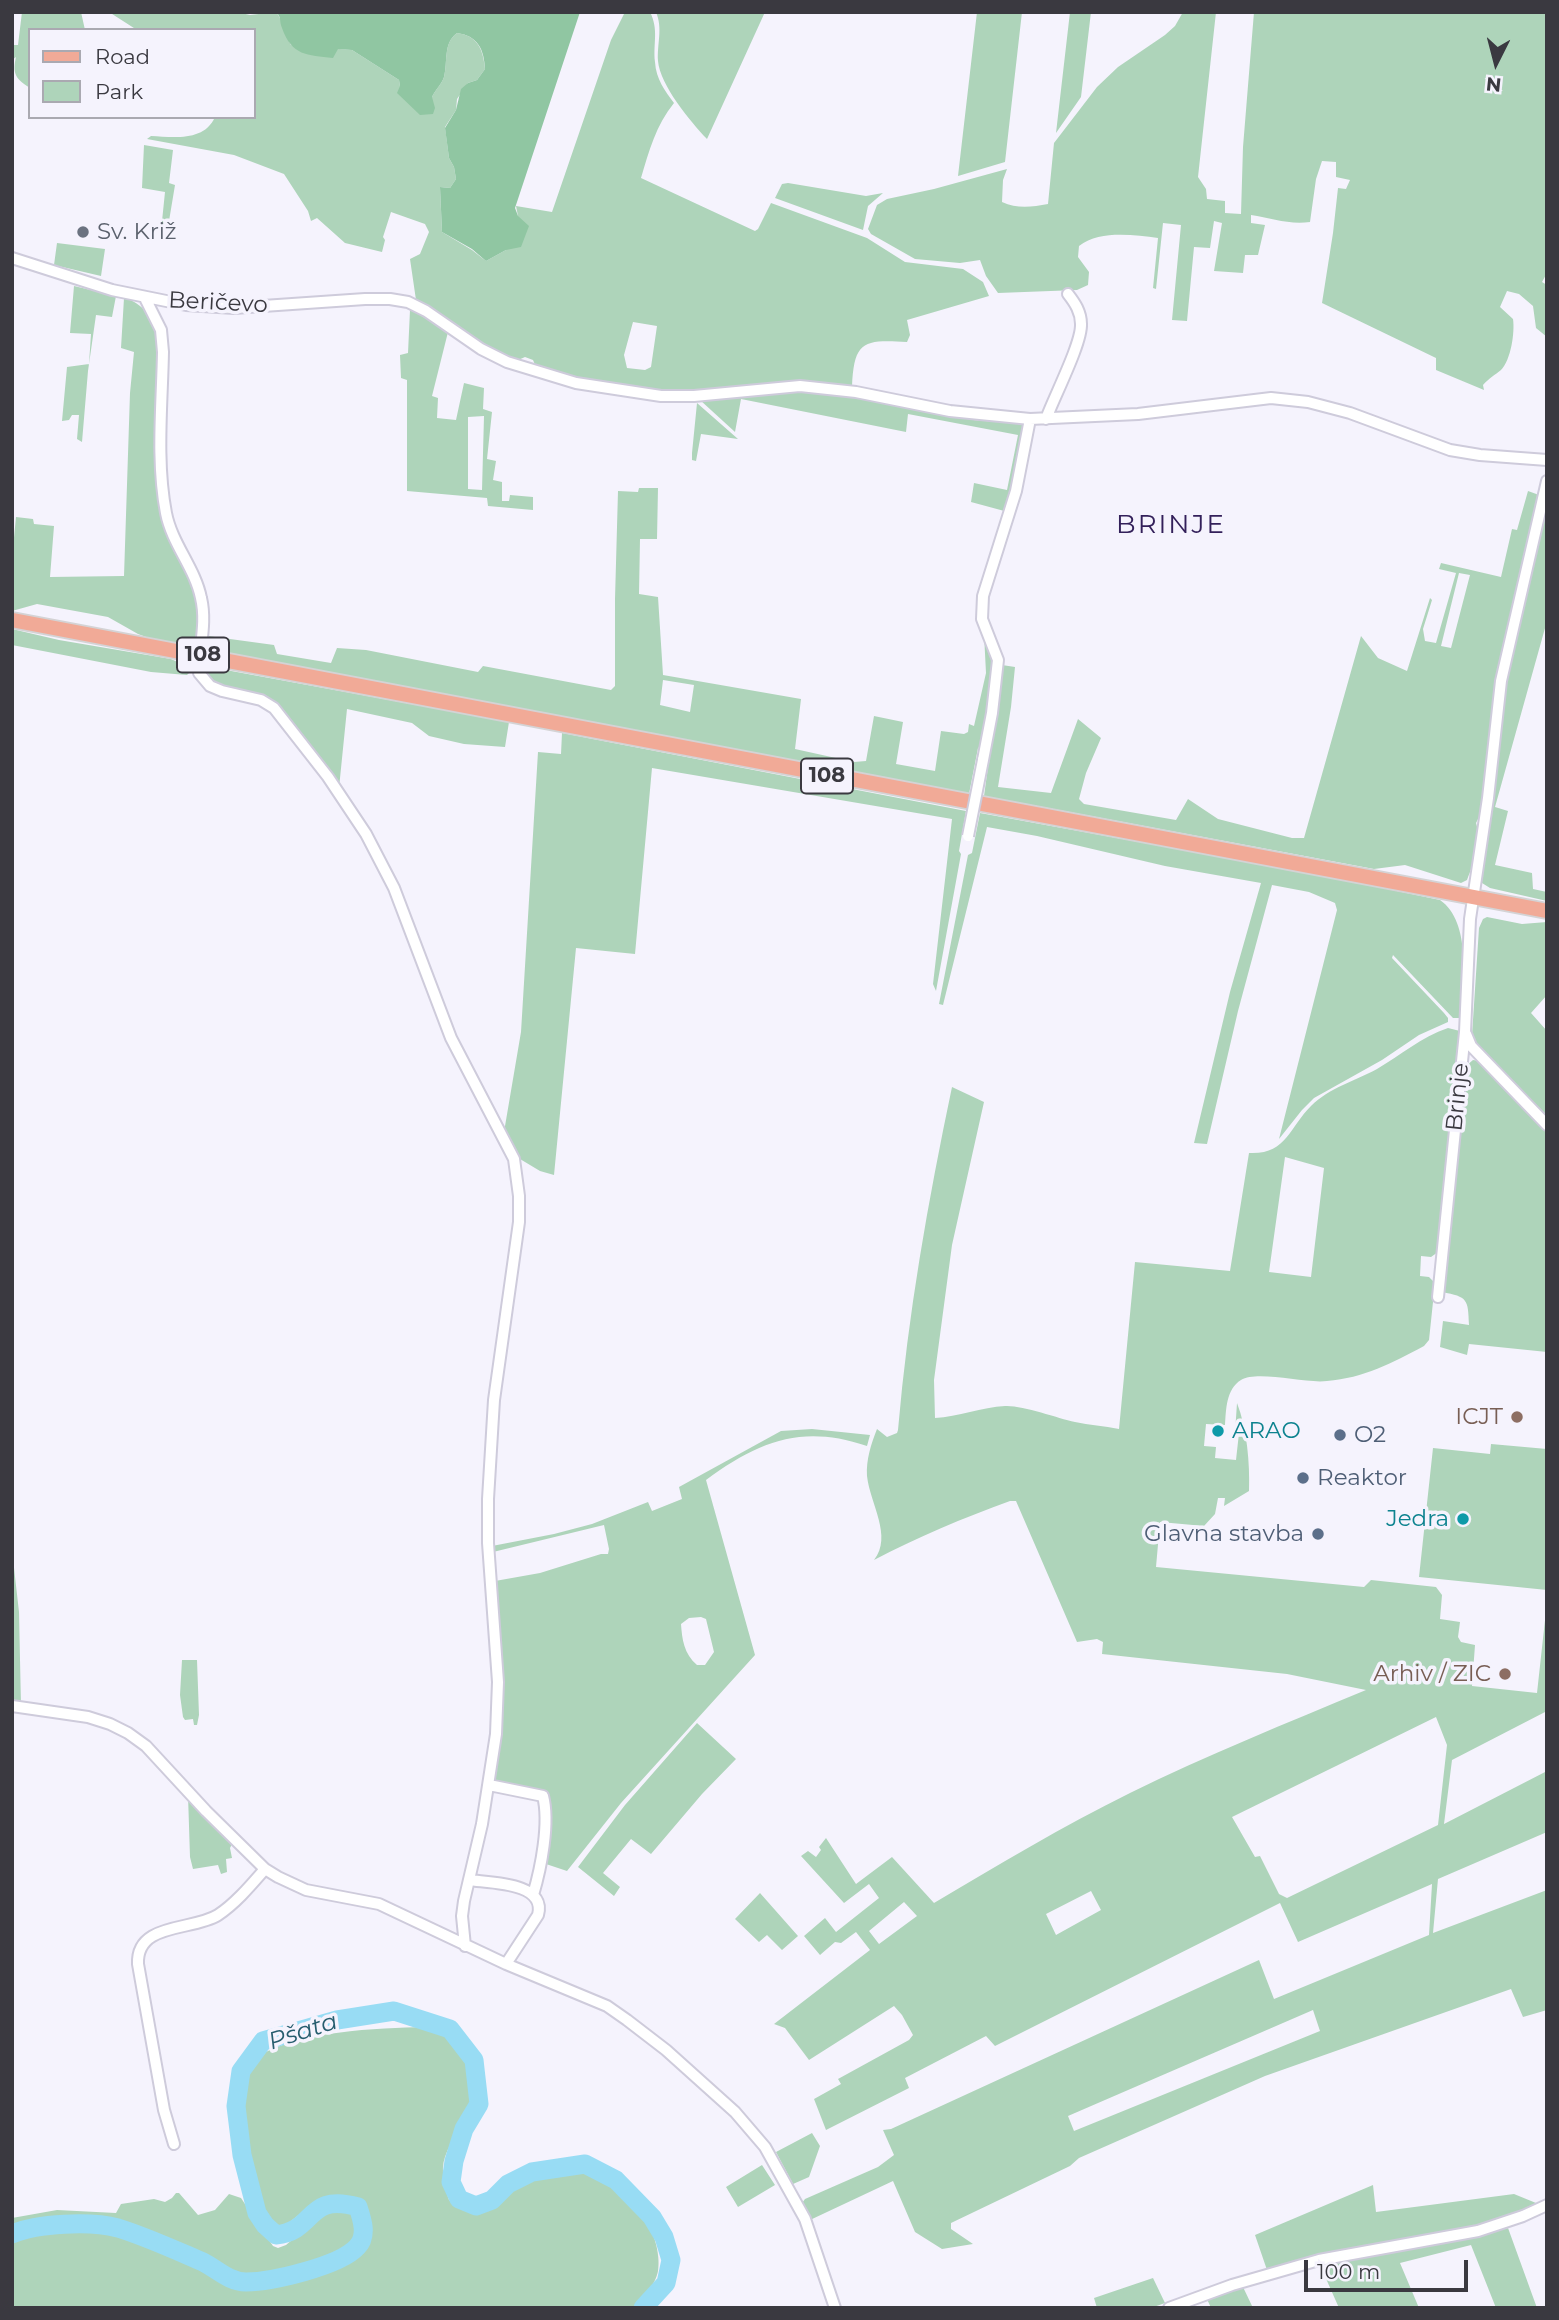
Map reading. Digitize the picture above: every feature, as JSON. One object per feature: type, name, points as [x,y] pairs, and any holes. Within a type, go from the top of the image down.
[{"type":"main road","name":"108","points":[[12,620],[1547,911]]},
{"type":"street","name":"Beričevo","points":[[12,258],[72,279],[145,298],[186,305],[234,309],[390,299],[408,302],[426,311],[481,349],[507,362],[544,375],[587,385],[661,396],[694,396],[800,386],[856,392],[950,411],[1030,419],[1138,414],[1271,398],[1308,402],[1350,413],[1450,450],[1547,460]]},
{"type":"street","points":[[1046,419],[1080,338],[1082,322],[1077,305],[1068,294]]},
{"type":"street","points":[[145,298],[161,330],[163,352],[162,490],[169,527],[201,596],[199,673],[210,686],[261,700],[274,708],[328,777],[366,834],[394,888],[451,1038],[514,1159],[519,1222],[494,1400],[490,1453],[488,1543],[498,1682],[496,1734],[489,1785],[462,1916],[465,1946]]},
{"type":"street","points":[[968,836],[992,713],[998,660],[982,619],[983,596],[1016,491],[1030,419]]},
{"type":"street","name":"Brinje","points":[[1438,1297],[1465,1032],[1473,897],[1488,798],[1501,681],[1547,481]]},
{"type":"street","points":[[1465,1032],[1471,1046],[1547,1125]]},
{"type":"street","points":[[12,1706],[88,1717],[128,1733],[146,1746],[265,1869],[306,1890],[379,1904],[506,1965],[607,2006],[666,2050],[744,2122],[765,2147],[805,2219],[835,2308]]},
{"type":"street","points":[[489,1785],[543,1796],[544,1834],[540,1873],[533,1895]]},
{"type":"street","points":[[174,2144],[164,2110],[138,1964],[139,1949],[153,1936],[209,1920],[221,1913],[265,1869]]},
{"type":"street","points":[[469,1880],[502,1882],[533,1895],[540,1909],[506,1965]]},
{"type":"street","points":[[1169,2308],[1232,2285],[1307,2264],[1478,2231],[1546,2206]]},
{"type":"green space","points":[[22,12],[81,12],[85,28],[28,28],[28,87],[16,76],[16,57],[12,60],[12,45],[18,45]]},
{"type":"green space","points":[[109,12],[237,12],[250,15],[276,12],[291,45],[352,50],[399,80],[400,86],[432,97],[444,77],[448,47],[453,37],[457,33],[470,37],[481,50],[485,69],[477,80],[468,83],[457,99],[456,110],[445,127],[449,158],[456,179],[450,188],[440,187],[442,232],[486,261],[506,250],[518,216],[516,206],[552,212],[611,40],[625,12],[650,12],[655,31],[657,74],[674,103],[658,129],[641,178],[755,231],[771,203],[867,238],[905,262],[963,269],[983,282],[989,296],[907,320],[910,335],[907,342],[881,342],[864,346],[855,360],[852,387],[798,381],[690,392],[661,391],[561,375],[536,367],[533,360],[525,357],[516,361],[489,349],[416,300],[410,259],[420,254],[429,232],[425,224],[391,212],[383,237],[385,240],[382,252],[345,243],[317,218],[311,221],[308,211],[284,174],[234,155],[147,139],[151,136],[178,137],[196,134],[210,125],[214,119],[256,119],[256,28],[134,28]],"holes":[[[633,322],[657,326],[651,367],[645,370],[627,368],[624,355]]]},
{"type":"green space","points":[[276,12],[580,12],[515,208],[518,216],[529,226],[521,247],[506,250],[486,261],[472,249],[442,232],[440,187],[450,188],[456,179],[449,158],[445,128],[456,110],[461,89],[477,80],[485,69],[483,55],[475,40],[457,33],[453,37],[448,47],[444,77],[432,97],[435,108],[433,114],[420,115],[397,93],[399,80],[352,50],[338,49],[333,58],[308,55],[296,49],[286,37]]},
{"type":"green space","points":[[656,12],[765,12],[707,139],[685,113],[664,81],[658,61],[659,30]]},
{"type":"green space","points":[[977,12],[1022,12],[1005,162],[958,176]]},
{"type":"green space","points":[[1070,12],[1091,12],[1081,97],[1056,133]]},
{"type":"green space","points":[[1183,12],[1216,12],[1198,177],[1206,189],[1207,199],[1225,201],[1225,213],[1241,214],[1243,147],[1254,12],[1547,12],[1547,273],[1542,282],[1547,285],[1547,337],[1536,328],[1533,306],[1519,294],[1507,291],[1500,307],[1513,319],[1512,346],[1501,370],[1483,385],[1484,390],[1436,370],[1436,358],[1322,303],[1338,188],[1346,189],[1350,180],[1336,177],[1336,162],[1322,161],[1316,179],[1310,222],[1287,222],[1251,215],[1251,223],[1265,225],[1258,255],[1245,255],[1243,273],[1214,271],[1222,223],[1214,221],[1210,248],[1194,247],[1187,321],[1172,320],[1181,225],[1163,223],[1156,289],[1153,288],[1158,238],[1107,236],[1079,246],[1078,257],[1089,272],[1088,285],[1077,290],[998,293],[986,276],[980,260],[960,263],[915,259],[871,234],[868,229],[877,205],[887,199],[1007,169],[1003,180],[1002,202],[1025,207],[1048,204],[1054,143],[1097,87],[1118,67],[1165,35],[1175,26]]},
{"type":"green space","points":[[144,145],[173,150],[169,183],[175,185],[169,221],[172,234],[161,231],[165,192],[142,188]]},
{"type":"green space","points":[[782,184],[866,196],[883,193],[868,206],[863,230],[775,198]]},
{"type":"green space","points":[[57,243],[105,249],[101,276],[54,265]]},
{"type":"green space","points":[[74,286],[116,296],[112,317],[96,315],[89,364],[91,334],[70,333]]},
{"type":"green space","points":[[124,298],[146,312],[158,336],[158,489],[197,601],[198,635],[190,646],[162,643],[138,634],[108,617],[37,604],[12,611],[12,558],[16,517],[33,519],[34,524],[54,526],[50,577],[124,576],[130,393],[134,352],[121,348]]},
{"type":"green space","points":[[410,310],[448,332],[432,396],[438,398],[437,418],[456,420],[464,383],[484,388],[483,409],[492,412],[487,459],[496,461],[493,480],[502,482],[502,501],[509,501],[510,495],[533,497],[533,510],[488,506],[487,498],[407,491],[407,380],[401,378],[400,355],[408,353]],"holes":[[[484,416],[482,490],[468,489],[468,417]]]},
{"type":"green space","points":[[89,364],[82,442],[77,439],[79,415],[72,415],[69,420],[62,421],[67,367]]},
{"type":"green space","points":[[785,390],[826,392],[973,420],[1023,424],[1026,428],[1008,512],[971,502],[974,483],[1007,490],[1018,435],[908,414],[906,432],[741,399],[735,432],[700,400]]},
{"type":"green space","points":[[697,403],[738,439],[701,434],[696,461],[692,460],[692,453]]},
{"type":"green space","points":[[639,488],[658,488],[657,539],[640,539],[639,594],[658,597],[663,675],[801,699],[795,749],[854,762],[866,761],[874,716],[903,722],[896,764],[935,771],[941,731],[964,734],[968,732],[969,724],[974,726],[986,673],[984,634],[995,666],[982,746],[978,748],[969,794],[223,654],[212,645],[208,636],[274,645],[277,654],[331,663],[337,648],[366,650],[478,672],[483,666],[611,690],[615,686],[618,491],[638,492]],"holes":[[[663,680],[694,685],[690,712],[660,705]]]},
{"type":"green space","points":[[1528,491],[1539,495],[1518,583],[1481,813],[1476,823],[1476,852],[1467,880],[1461,883],[1405,865],[1374,869],[984,796],[1002,665],[1015,667],[998,787],[1051,793],[1078,719],[1101,738],[1086,773],[1079,799],[1084,804],[1176,820],[1188,799],[1218,819],[1292,838],[1304,838],[1361,636],[1378,658],[1407,671],[1430,598],[1432,600],[1423,629],[1425,641],[1436,643],[1456,573],[1439,569],[1441,563],[1501,577],[1512,529],[1517,530]],"holes":[[[1459,573],[1470,575],[1451,648],[1441,646]]]},
{"type":"green space","points":[[1547,502],[1547,621],[1495,807],[1508,811],[1495,865],[1532,873],[1533,889],[1547,892],[1547,901],[1490,888],[1482,883],[1482,877],[1505,683]]},
{"type":"green space","points":[[12,629],[171,659],[186,666],[189,673],[151,672],[12,645]]},
{"type":"green space","points":[[215,668],[509,722],[505,747],[464,744],[429,736],[412,723],[347,709],[339,788],[279,709],[217,686],[206,674]]},
{"type":"green space","points":[[562,733],[966,811],[959,851],[961,854],[936,991],[933,984],[952,819],[652,768],[635,954],[576,948],[554,1175],[540,1171],[515,1156],[504,1132],[521,1032],[538,752],[561,754]]},
{"type":"green space","points":[[980,813],[1325,876],[1440,900],[1450,910],[1461,938],[1464,972],[1461,1018],[1453,1018],[1393,955],[1392,958],[1444,1013],[1448,1022],[1419,1035],[1382,1060],[1314,1098],[1279,1139],[1337,910],[1335,903],[1309,892],[1272,885],[1238,1011],[1207,1144],[1194,1143],[1230,992],[1261,883],[1165,866],[987,827],[943,1005],[939,1004],[968,855],[972,853]]},
{"type":"green space","points":[[1487,917],[1522,924],[1547,922],[1547,995],[1531,1013],[1547,1031],[1547,1114],[1539,1112],[1477,1045],[1472,1035],[1479,928]]},
{"type":"green space","points":[[1448,1028],[1460,1031],[1438,1252],[1431,1257],[1421,1256],[1420,1276],[1429,1277],[1435,1283],[1429,1340],[1424,1346],[1401,1358],[1353,1377],[1318,1381],[1259,1376],[1249,1377],[1236,1384],[1228,1400],[1225,1425],[1206,1424],[1204,1446],[1216,1447],[1215,1458],[1236,1460],[1239,1433],[1235,1433],[1237,1403],[1247,1446],[1249,1491],[1224,1506],[1225,1498],[1218,1498],[1215,1514],[1204,1526],[1160,1522],[1156,1567],[1364,1587],[1371,1580],[1436,1587],[1442,1595],[1440,1619],[1460,1622],[1458,1637],[1461,1642],[1475,1645],[1472,1686],[1537,1693],[1547,1602],[1547,1711],[1452,1760],[1444,1824],[1547,1771],[1547,1832],[1438,1879],[1433,1933],[1547,1890],[1547,2010],[1523,2017],[1511,1989],[1265,2076],[1079,2158],[1070,2166],[951,2223],[951,2229],[973,2244],[942,2249],[915,2232],[893,2181],[810,2220],[802,2203],[805,2199],[878,2167],[894,2155],[883,2130],[891,2129],[1259,1960],[1274,1999],[1429,1935],[1432,1884],[1298,1942],[1280,1903],[995,2046],[986,2036],[905,2078],[909,2088],[826,2130],[814,2099],[841,2084],[838,2079],[909,2040],[913,2035],[894,2006],[809,2060],[785,2028],[774,2024],[870,1950],[856,1932],[841,1943],[835,1942],[820,1955],[804,1936],[825,1918],[836,1932],[879,1898],[869,1884],[844,1903],[801,1856],[808,1851],[816,1857],[826,1838],[856,1884],[892,1857],[934,1903],[1055,1832],[1130,1793],[1218,1752],[1366,1690],[1287,1674],[1102,1654],[1103,1642],[1097,1639],[1077,1642],[1016,1501],[958,1521],[874,1560],[879,1551],[881,1530],[867,1476],[868,1458],[877,1429],[887,1437],[898,1430],[920,1258],[952,1087],[984,1102],[952,1245],[934,1380],[935,1418],[1012,1406],[1075,1422],[1119,1429],[1135,1262],[1230,1271],[1249,1153],[1271,1150],[1279,1145],[1318,1100],[1377,1069]],"holes":[[[1285,1157],[1324,1168],[1311,1277],[1269,1272]],[[1436,1717],[1447,1745],[1438,1825],[1287,1898],[1279,1894],[1260,1856],[1255,1857],[1232,1817]],[[1091,1891],[1101,1910],[1056,1935],[1046,1914]],[[904,1902],[917,1916],[879,1944],[869,1931]],[[1313,2010],[1320,2031],[1074,2131],[1068,2116]]]},
{"type":"green space","points":[[1473,1060],[1480,1061],[1547,1130],[1547,1352],[1469,1344],[1467,1355],[1440,1347],[1443,1321],[1469,1325],[1465,1301],[1442,1292],[1466,1066]]},
{"type":"green space","points":[[812,1429],[870,1435],[867,1446],[822,1437],[782,1440],[744,1455],[706,1480],[755,1655],[621,1803],[567,1871],[546,1864],[548,1795],[545,1791],[498,1784],[494,1780],[502,1696],[502,1658],[495,1581],[540,1573],[608,1554],[609,1549],[604,1525],[493,1552],[492,1546],[592,1524],[648,1502],[652,1511],[682,1499],[679,1487],[781,1431]],"holes":[[[689,1618],[706,1619],[714,1652],[705,1665],[697,1665],[686,1651],[681,1624]]]},
{"type":"green space","points":[[1491,1444],[1547,1449],[1547,1590],[1419,1577],[1433,1448],[1490,1454]]},
{"type":"green space","points":[[12,1550],[19,1612],[21,1706],[12,1704]]},
{"type":"green space","points":[[182,1660],[197,1660],[197,1725],[194,1725],[193,1719],[185,1720],[183,1717],[180,1695]]},
{"type":"green space","points":[[697,1723],[736,1759],[651,1854],[631,1839],[603,1873],[620,1887],[614,1896],[578,1867],[625,1805]]},
{"type":"green space","points":[[188,1795],[233,1842],[230,1848],[232,1858],[226,1859],[227,1872],[221,1874],[218,1865],[193,1869],[190,1857]]},
{"type":"green space","points":[[760,1893],[798,1936],[782,1950],[767,1935],[759,1942],[735,1919]]},
{"type":"green space","points":[[425,2027],[454,2038],[468,2054],[476,2074],[477,2095],[474,2104],[451,2143],[444,2162],[444,2179],[449,2200],[462,2210],[481,2212],[497,2204],[509,2186],[535,2174],[583,2167],[629,2201],[646,2220],[653,2234],[658,2257],[657,2276],[635,2308],[12,2308],[12,2218],[57,2210],[116,2213],[121,2204],[154,2199],[165,2202],[176,2193],[179,2193],[198,2215],[215,2210],[229,2194],[241,2198],[273,2246],[278,2248],[286,2245],[312,2223],[304,2211],[280,2226],[259,2203],[252,2182],[247,2143],[237,2104],[242,2078],[247,2068],[257,2057],[274,2048],[315,2036],[362,2030]]},
{"type":"green space","points":[[812,2133],[820,2146],[809,2177],[793,2184],[776,2152]]},
{"type":"green space","points":[[762,2165],[775,2185],[738,2207],[726,2187]]},
{"type":"green space","points":[[1373,2185],[1376,2212],[1514,2194],[1536,2203],[1522,2212],[1495,2222],[1267,2270],[1255,2235]]},
{"type":"green space","points":[[1508,2228],[1537,2308],[1496,2308],[1471,2245],[1400,2263],[1419,2308],[1339,2308],[1320,2265],[1478,2236]]},
{"type":"green space","points":[[1153,2278],[1165,2303],[1151,2308],[1097,2308],[1094,2298]]},
{"type":"green space","points":[[1243,2287],[1253,2308],[1211,2308],[1207,2299]]},
{"type":"waterway","name":"Pšata","points":[[12,2234],[36,2227],[65,2224],[94,2224],[118,2228],[203,2262],[234,2280],[246,2282],[304,2272],[348,2254],[357,2247],[362,2238],[363,2227],[358,2207],[329,2204],[320,2208],[298,2227],[276,2235],[257,2213],[242,2155],[236,2106],[241,2071],[263,2041],[337,2020],[394,2011],[450,2029],[474,2060],[479,2104],[464,2129],[451,2182],[459,2199],[476,2206],[492,2200],[508,2184],[532,2172],[585,2164],[616,2180],[652,2217],[664,2237],[671,2260],[666,2283],[643,2308]]},
{"type":"place","name":"Sv. Križ","points":[[83,232]]},
{"type":"place","name":"ICJT","points":[[1517,1417]]},
{"type":"place","name":"ARAO","points":[[1218,1431]]},
{"type":"place","name":"O2","points":[[1340,1435]]},
{"type":"place","name":"Reaktor","points":[[1303,1478]]},
{"type":"place","name":"Jedra","points":[[1463,1519]]},
{"type":"place","name":"Glavna stavba","points":[[1318,1534]]},
{"type":"place","name":"Arhiv / ZIC","points":[[1505,1674]]},
{"type":"district","name":"BRINJE","points":[[1171,525]]}]
